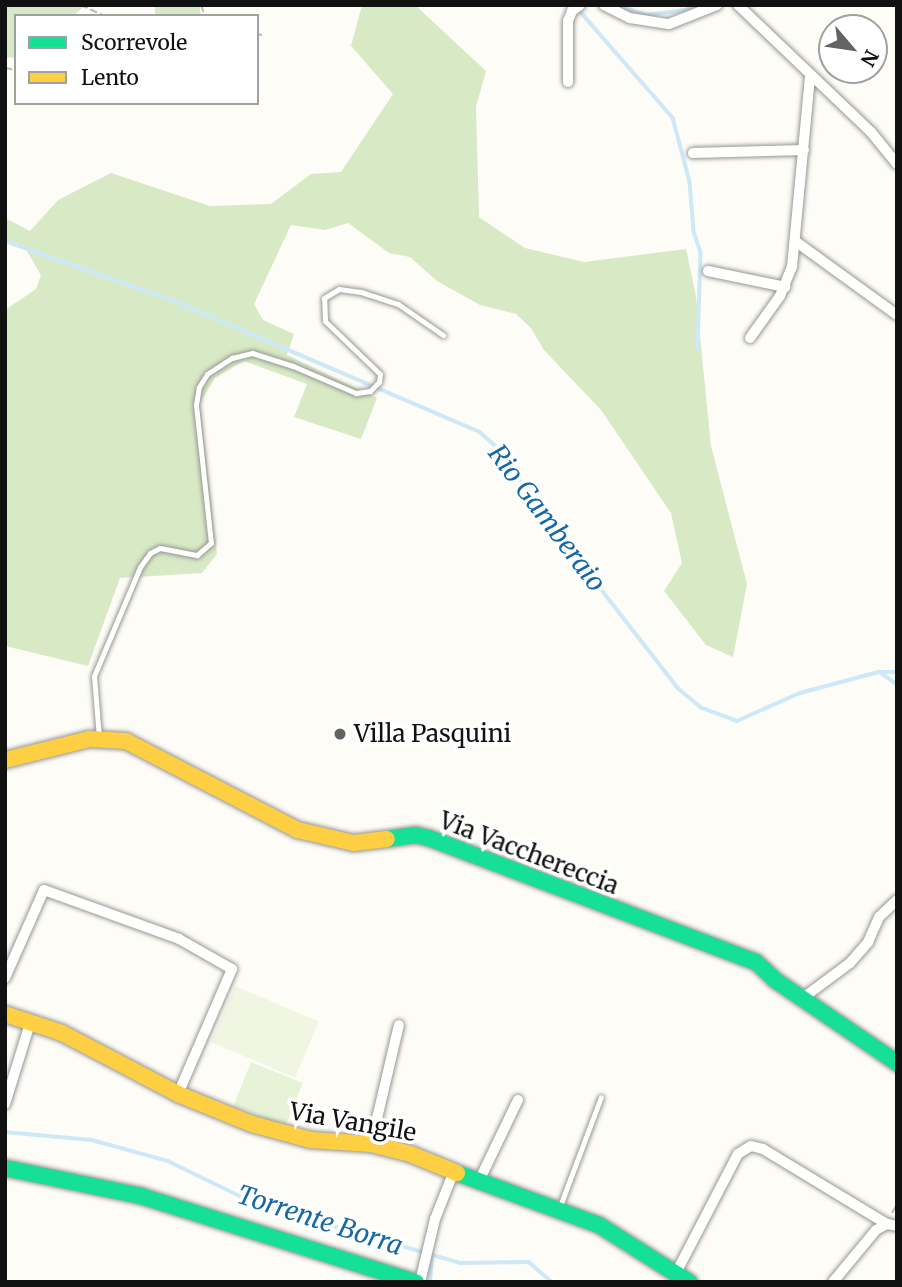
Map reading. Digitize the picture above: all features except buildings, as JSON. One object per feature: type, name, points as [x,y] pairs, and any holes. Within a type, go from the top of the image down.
[{"type":"street","points":[[568,82],[568,21],[572,11],[580,5]]},
{"type":"street","points":[[604,5],[630,18],[669,24],[717,5]]},
{"type":"street","points":[[738,5],[810,77],[881,142],[897,164]]},
{"type":"street","points":[[750,338],[785,287],[792,267],[810,77]]},
{"type":"street","points":[[693,153],[804,150]]},
{"type":"street","points":[[795,241],[897,315]]},
{"type":"street","points":[[708,271],[785,287]]},
{"type":"street","name":"Via Vacchereccia","points":[[5,760],[99,738],[139,745],[273,820],[316,836],[354,842],[416,835],[449,845],[746,958],[897,1063]]},
{"type":"street","points":[[5,978],[44,890],[178,939],[232,968],[178,1094]]},
{"type":"street","points":[[803,998],[850,963],[868,942],[879,918],[897,900]]},
{"type":"street","name":"Via Vangile","points":[[5,1014],[31,1020],[178,1094],[270,1130],[311,1140],[371,1144],[408,1153],[559,1209],[599,1225],[682,1277]]},
{"type":"street","points":[[5,1104],[31,1020]]},
{"type":"street","points":[[371,1144],[399,1025]]},
{"type":"street","points":[[479,1181],[518,1100]]},
{"type":"street","points":[[682,1277],[738,1154],[751,1146],[763,1149],[892,1225],[864,1241],[833,1282]]},
{"type":"street","points":[[5,1168],[141,1196],[418,1282],[426,1261],[435,1219],[454,1171]]},
{"type":"lane","points":[[99,738],[94,676],[140,567],[150,553],[160,548],[197,555],[211,542],[196,405],[199,387],[207,374],[232,358],[252,353],[293,366],[356,393],[370,391],[379,382],[380,374],[325,321],[324,298],[339,289],[361,292],[398,304],[443,335]]},
{"type":"lane","points":[[559,1209],[601,1097]]},
{"type":"path","points":[[81,5],[101,14]]},
{"type":"green space","points":[[5,5],[86,5],[75,14],[14,14],[14,58],[5,57]]},
{"type":"green space","points":[[155,5],[200,5],[200,14],[155,14]]},
{"type":"green space","points":[[362,5],[415,5],[486,71],[476,107],[479,217],[525,248],[584,262],[686,249],[696,296],[711,446],[747,584],[733,657],[706,645],[664,591],[682,563],[671,513],[601,410],[544,350],[531,328],[516,314],[480,305],[437,281],[410,257],[389,253],[348,223],[325,230],[291,225],[254,304],[263,320],[294,334],[287,355],[377,398],[361,439],[294,417],[307,384],[244,361],[215,378],[200,403],[217,554],[202,573],[120,578],[88,666],[5,646],[5,310],[36,289],[41,275],[24,246],[5,239],[5,218],[30,231],[58,200],[111,173],[210,206],[271,204],[311,174],[341,172],[393,94],[351,46]]},
{"type":"green space","points":[[235,986],[319,1022],[295,1078],[211,1042]]},
{"type":"green space","points":[[251,1062],[303,1083],[285,1127],[233,1106]]},
{"type":"waterway","points":[[617,5],[646,15],[686,10],[700,5]]},
{"type":"waterway","points":[[578,9],[673,118],[690,182],[694,232],[701,252],[698,349]]},
{"type":"waterway","name":"Rio Gamberaio","points":[[5,241],[172,300],[480,432],[502,452],[538,508],[678,688],[702,708],[737,721],[800,693],[879,672],[897,672]]},
{"type":"waterway","points":[[881,673],[897,684]]},
{"type":"waterway","name":"Torrente Borra","points":[[5,1132],[92,1140],[168,1161],[254,1203],[460,1263],[529,1262],[552,1282]]},
{"type":"waterway","points":[[430,1282],[432,1255]]},
{"type":"traffic: fast","points":[[387,839],[416,835],[429,838],[756,962],[775,980],[897,1063]]},
{"type":"traffic: fast","points":[[5,1168],[141,1196],[416,1282]]},
{"type":"traffic: fast","points":[[457,1173],[599,1225],[689,1282]]},
{"type":"traffic: slow","points":[[5,760],[89,739],[126,741],[298,830],[354,843],[387,839]]},
{"type":"traffic: slow","points":[[5,1014],[62,1033],[178,1094],[252,1124],[311,1140],[371,1144],[408,1153],[457,1173]]},
{"type":"place","name":"Villa Pasquini","points":[[340,734]]}]
